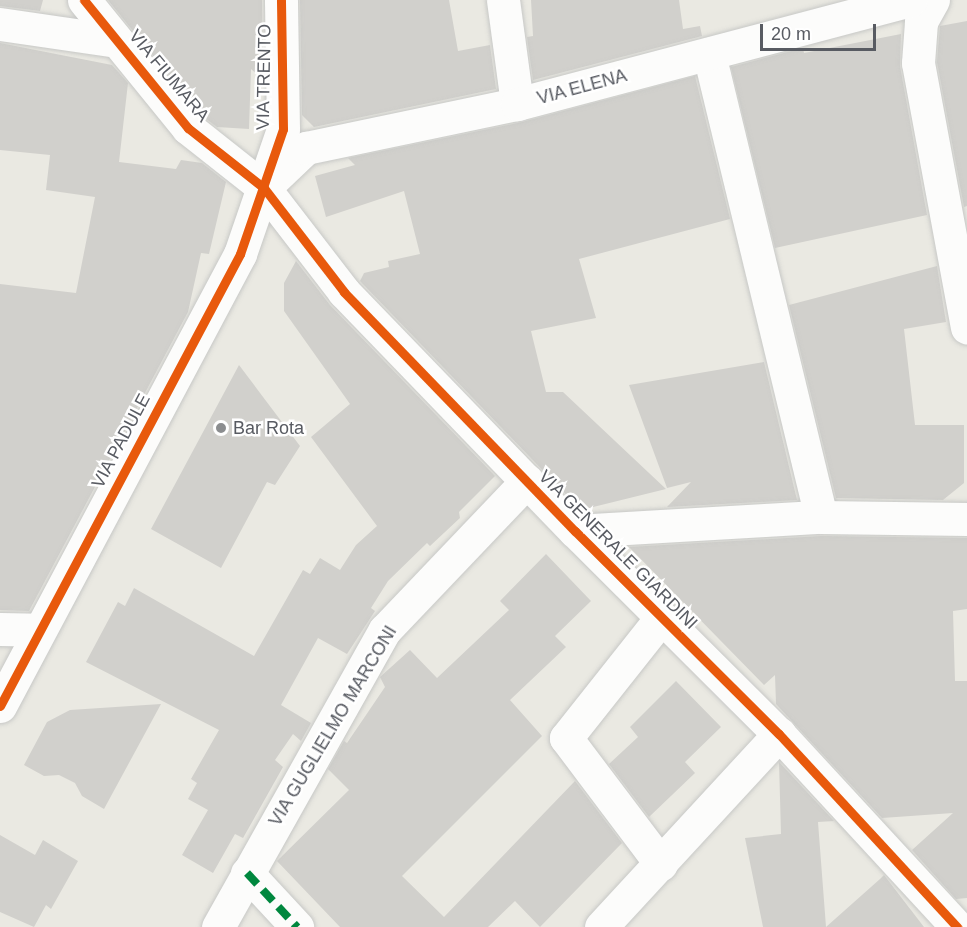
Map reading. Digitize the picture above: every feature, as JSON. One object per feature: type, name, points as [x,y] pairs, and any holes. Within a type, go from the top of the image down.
[{"type":"street","name":"VIA FIUMARA","points":[[84,0],[188,128],[264,188]]},
{"type":"street","name":"VIA TRENTO","points":[[264,188],[283,129],[281,0]]},
{"type":"street","points":[[503,0],[517,104]]},
{"type":"street","name":"VIA ELENA","points":[[264,188],[306,148],[517,104],[911,0]]},
{"type":"street","points":[[933,0],[921,22],[918,63],[967,327]]},
{"type":"street","points":[[0,24],[117,41]]},
{"type":"street","points":[[709,54],[821,517]]},
{"type":"street","name":"VIA GENERALE GIARDINI","points":[[264,188],[344,292],[575,531],[779,734],[960,925]]},
{"type":"street","name":"VIA PADULE","points":[[0,706],[240,254],[264,188]]},
{"type":"street","name":"VIA GUGLIELMO MARCONI","points":[[218,927],[386,630],[527,481]]},
{"type":"street","points":[[575,531],[821,517],[967,519]]},
{"type":"street","points":[[661,618],[566,738],[661,864]]},
{"type":"street","points":[[0,629],[39,630]]},
{"type":"street","points":[[601,927],[779,734]]},
{"type":"street","points":[[247,873],[297,927]]},
{"type":"building","points":[[0,0],[43,0],[40,11],[0,6]]},
{"type":"building","points":[[108,0],[262,0],[263,80],[251,69],[249,129],[217,127],[201,115]]},
{"type":"building","points":[[300,0],[449,0],[458,51],[490,45],[496,89],[314,127],[302,115]]},
{"type":"building","points":[[531,0],[679,0],[683,29],[700,26],[702,36],[533,80],[527,37],[533,36]]},
{"type":"building","points":[[967,21],[967,206],[964,207],[937,62],[940,26]]},
{"type":"building","points":[[901,34],[900,66],[927,215],[775,248],[731,67],[803,48],[804,53]]},
{"type":"building","points":[[0,43],[112,65],[128,83],[119,162],[176,169],[181,160],[202,163],[226,182],[209,254],[201,253],[188,312],[29,611],[0,610],[0,284],[76,293],[95,197],[46,190],[50,155],[0,150]]},
{"type":"building","points":[[695,76],[730,219],[579,259],[596,318],[531,331],[546,392],[563,392],[666,489],[581,510],[360,281],[364,273],[389,267],[388,261],[420,254],[404,191],[326,217],[315,176],[355,165],[348,158],[522,122]]},
{"type":"building","points":[[296,261],[330,305],[495,476],[459,512],[460,518],[430,546],[427,543],[388,581],[371,608],[375,611],[347,654],[318,638],[281,705],[311,723],[301,741],[293,734],[275,760],[283,767],[243,838],[235,834],[213,873],[182,855],[208,810],[188,799],[197,783],[191,779],[219,730],[86,662],[118,602],[125,606],[134,588],[254,656],[303,570],[310,574],[320,558],[340,570],[356,545],[377,526],[311,437],[350,404],[284,311],[284,283]]},
{"type":"building","points":[[937,266],[946,322],[904,329],[915,425],[964,425],[964,483],[943,500],[836,498],[789,305]]},
{"type":"building","points":[[764,362],[797,500],[667,507],[691,482],[667,488],[629,385]]},
{"type":"building","points":[[239,365],[300,446],[275,485],[267,482],[221,568],[151,529]]},
{"type":"building","points":[[821,536],[967,538],[967,609],[953,611],[955,681],[967,681],[967,898],[956,899],[912,850],[953,813],[882,818],[776,704],[775,675],[764,685],[629,547]]},
{"type":"building","points":[[546,554],[591,601],[555,636],[566,647],[510,700],[542,736],[402,876],[444,917],[575,781],[622,843],[540,927],[515,901],[488,927],[340,927],[277,861],[349,790],[328,769],[344,741],[347,743],[385,687],[380,677],[410,650],[437,678],[509,610],[500,601]]},
{"type":"building","points":[[676,681],[721,727],[685,762],[695,773],[649,817],[609,764],[638,737],[630,727]]},
{"type":"building","points":[[161,704],[104,809],[82,796],[75,783],[59,775],[44,776],[24,765],[47,722],[70,710]]},
{"type":"building","points":[[779,762],[834,821],[818,822],[826,927],[763,927],[745,838],[781,834]]},
{"type":"building","points":[[0,835],[35,855],[43,840],[78,861],[51,909],[46,905],[34,927],[0,912]]},
{"type":"building","points":[[884,875],[924,927],[826,927],[880,879]]},
{"type":"marked path","points":[[247,873],[297,927]]},
{"type":"cycle path","points":[[84,0],[188,128],[264,188],[344,292],[575,531],[779,734],[957,927]]},
{"type":"cycle path","points":[[0,706],[240,254],[283,129],[281,0]]},
{"type":"place","name":"Bar Rota","points":[[221,428]]}]
